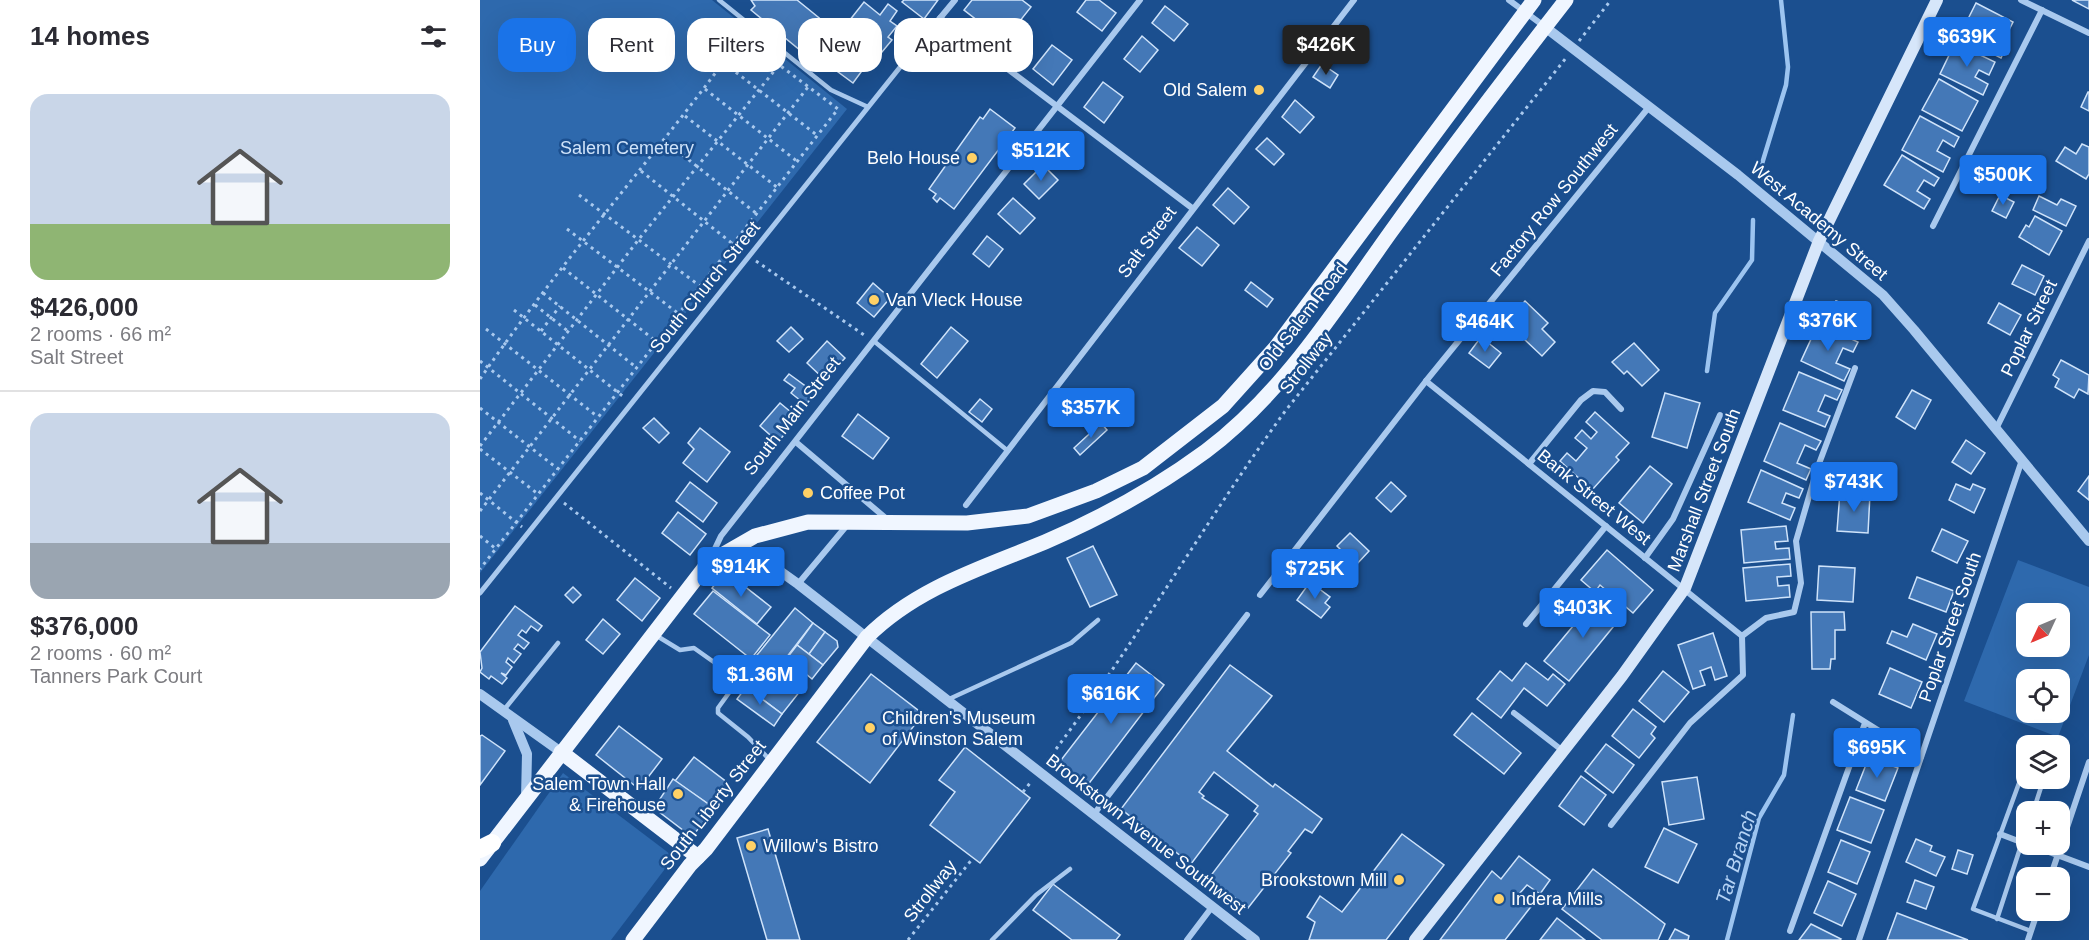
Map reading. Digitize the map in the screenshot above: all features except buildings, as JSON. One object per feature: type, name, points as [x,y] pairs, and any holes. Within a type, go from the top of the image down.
[{"type":"main road","name":"Old Salem Road","points":[[867,637],[908,602],[965,574],[1048,541],[1124,502],[1206,450],[1249,413],[1297,362],[1463,132],[1566,0]]},
{"type":"main road","name":"Marshall Street South","points":[[1415,940],[1622,676],[1685,588],[1819,241],[1937,0]]},
{"type":"main road","name":"Old Salem Road","points":[[708,563],[755,537],[808,522],[967,523],[1028,516],[1096,491],[1143,468],[1223,406],[1276,347],[1529,6]]},
{"type":"main road","name":"South Main Street","points":[[480,859],[486,846],[526,798],[708,563]]},
{"type":"main road","name":"South Liberty Street","points":[[633,940],[867,637]]},
{"type":"main road","points":[[561,752],[698,857]]},
{"type":"street","name":"South Church Street","points":[[940,18],[955,0]]},
{"type":"street","name":"South Main Street","points":[[708,563],[722,536],[1140,0]]},
{"type":"street","name":"Salt Street","points":[[966,505],[1354,0]]},
{"type":"street","name":"West Academy Street","points":[[1509,0],[1529,6],[1545,27],[1819,241],[1899,312],[2089,541]]},
{"type":"street","points":[[2021,0],[2089,33]]},
{"type":"street","points":[[1933,226],[2042,10]]},
{"type":"street","name":"South Church Street","points":[[480,592],[896,72]]},
{"type":"street","points":[[1012,72],[1192,208]]},
{"type":"street","name":"Factory Row Southwest","points":[[1260,595],[1426,381],[1649,107]]},
{"type":"street","name":"Poplar Street","points":[[1996,429],[2089,242]]},
{"type":"street","points":[[1611,825],[1690,723],[1743,675],[1742,636],[1766,618],[1794,612],[1801,584],[1796,541],[1817,469],[1855,368]]},
{"type":"street","name":"Bank Street West","points":[[1426,381],[1742,636]]},
{"type":"street","points":[[1529,464],[1581,400],[1593,391],[1605,392],[1621,409]]},
{"type":"street","points":[[1645,558],[1673,519],[1720,415]]},
{"type":"street","points":[[796,443],[891,522]]},
{"type":"street","name":"Poplar Street South","points":[[1859,940],[2022,460]]},
{"type":"street","points":[[798,584],[850,521]]},
{"type":"street","points":[[1526,624],[1606,526]]},
{"type":"street","name":"Brookstown Avenue Southwest","points":[[708,563],[735,556],[756,554],[867,637],[1255,940]]},
{"type":"street","points":[[1094,814],[1247,615]]},
{"type":"street","points":[[480,694],[561,752]]},
{"type":"street","points":[[1833,702],[1921,757]]},
{"type":"street","points":[[1514,713],[1563,751]]},
{"type":"street","points":[[507,714],[522,737],[527,754],[526,798]]},
{"type":"street","points":[[1790,931],[1865,723]]},
{"type":"street","points":[[2054,867],[2089,762]]},
{"type":"street","points":[[2001,834],[2016,840]]},
{"type":"street","points":[[2057,856],[2089,867]]},
{"type":"street","points":[[1187,940],[1212,907]]},
{"type":"street","points":[[2028,940],[2034,921]]},
{"type":"lane","points":[[718,0],[831,90],[868,107]]},
{"type":"lane","points":[[875,342],[1008,451]]},
{"type":"lane","points":[[947,700],[1071,643],[1098,620]]},
{"type":"lane","points":[[654,634],[680,650],[694,648],[726,670],[731,690],[718,708],[718,713],[748,737],[772,762]]},
{"type":"lane","points":[[507,714],[558,643]]},
{"type":"lane","points":[[2017,789],[1973,909],[2031,931]]},
{"type":"lane","points":[[1997,919],[2022,855]]},
{"type":"lane","points":[[992,940],[1036,895],[1070,869]]},
{"type":"path","name":"Strollway","points":[[1047,761],[1084,713],[1248,463],[1286,410],[1611,0]]},
{"type":"path","points":[[480,569],[838,110],[786,70]]},
{"type":"path","points":[[480,379],[543,293],[685,116],[717,72]]},
{"type":"path","points":[[736,72],[818,136]]},
{"type":"path","points":[[538,495],[480,447],[639,239],[773,72]]},
{"type":"path","points":[[480,511],[808,87]]},
{"type":"path","points":[[705,89],[798,162]]},
{"type":"path","points":[[685,116],[778,188]]},
{"type":"path","points":[[664,141],[757,214]]},
{"type":"path","points":[[641,171],[749,256],[875,342]]},
{"type":"path","points":[[579,195],[700,286]]},
{"type":"path","points":[[567,229],[679,314]]},
{"type":"path","points":[[563,268],[657,342]]},
{"type":"path","points":[[543,293],[637,368]]},
{"type":"path","points":[[535,305],[569,332]]},
{"type":"path","points":[[541,331],[560,306]]},
{"type":"path","points":[[514,309],[632,403]]},
{"type":"path","points":[[486,329],[598,417]]},
{"type":"path","points":[[480,362],[580,441]]},
{"type":"path","points":[[480,408],[558,469]]},
{"type":"path","points":[[480,493],[528,532]]},
{"type":"path","points":[[556,497],[682,597]]},
{"type":"path","points":[[480,536],[496,549]]},
{"type":"path","points":[[1023,792],[1030,783]]},
{"type":"path","name":"Strollway","points":[[908,940],[972,858]]},
{"type":"green space","name":"Salem Cemetery","points":[[480,0],[712,0],[734,18],[687,18],[687,72],[786,72],[786,60],[798,72],[801,72],[847,109],[480,573]]},
{"type":"green space","points":[[2018,560],[2089,587],[2089,655],[2070,705],[2070,669],[2016,669],[2016,721],[1964,701]]},
{"type":"green space","points":[[2021,723],[2063,723],[2059,735],[2053,735]]},
{"type":"green space","points":[[563,773],[674,857],[611,940],[480,940],[480,891]]},
{"type":"waterway","name":"Tar Branch","points":[[1761,167],[1786,85],[1788,67],[1781,0]]},
{"type":"waterway","name":"Tar Branch","points":[[1707,371],[1715,313],[1752,260],[1753,220]]},
{"type":"waterway","name":"Tar Branch","points":[[1727,940],[1759,818],[1784,775],[1793,715]]},
{"type":"place","name":"Old Salem","points":[[1259,90]]},
{"type":"place","name":"Belo House","points":[[972,158]]},
{"type":"place","name":"Van Vleck House","points":[[874,300]]},
{"type":"place","name":"Coffee Pot","points":[[808,493]]},
{"type":"place","name":"Children's Museum of Winston Salem","points":[[870,728]]},
{"type":"place","name":"Salem Town Hall & Firehouse","points":[[678,794]]},
{"type":"place","name":"Willow's Bistro","points":[[751,846]]},
{"type":"place","name":"Brookstown Mill","points":[[1399,880]]},
{"type":"place","name":"Indera Mills","points":[[1499,899]]}]
